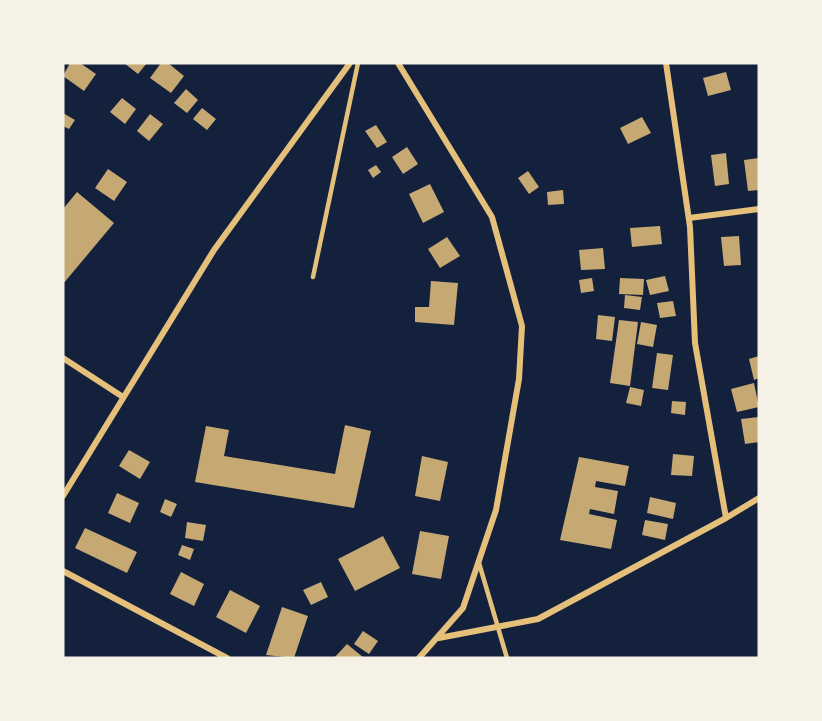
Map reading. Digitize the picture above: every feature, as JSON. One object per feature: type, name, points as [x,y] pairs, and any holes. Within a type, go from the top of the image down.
[{"type":"street","points":[[63,496],[214,250],[350,63]]},
{"type":"street","points":[[398,63],[492,217],[522,326],[519,380],[496,510],[463,608],[439,638],[419,658]]},
{"type":"street","points":[[666,63],[689,218],[695,343],[726,518]]},
{"type":"street","points":[[689,218],[759,209]]},
{"type":"street","points":[[63,358],[123,397]]},
{"type":"street","points":[[439,638],[538,619],[759,498]]},
{"type":"street","points":[[63,571],[227,658]]},
{"type":"lane","points":[[314,277],[358,63]]},
{"type":"lane","points":[[478,562],[507,658]]},
{"type":"building","points":[[70,63],[80,63],[96,74],[84,91],[63,76]]},
{"type":"building","points":[[124,63],[147,63],[138,74]]},
{"type":"building","points":[[161,63],[168,63],[184,76],[171,93],[150,78]]},
{"type":"building","points":[[726,72],[731,90],[708,96],[703,78]]},
{"type":"building","points":[[186,89],[198,100],[187,113],[174,103]]},
{"type":"building","points":[[122,98],[136,109],[125,124],[110,112]]},
{"type":"building","points":[[202,108],[216,119],[207,130],[193,119]]},
{"type":"building","points":[[63,113],[75,120],[69,129],[63,126]]},
{"type":"building","points":[[150,114],[163,124],[149,141],[137,131]]},
{"type":"building","points":[[642,117],[651,133],[628,144],[620,128]]},
{"type":"building","points":[[376,125],[387,142],[377,148],[365,131]]},
{"type":"building","points":[[407,147],[418,164],[403,174],[392,157]]},
{"type":"building","points":[[726,153],[729,184],[715,186],[711,155]]},
{"type":"building","points":[[759,158],[759,190],[748,191],[744,160]]},
{"type":"building","points":[[376,165],[381,172],[373,178],[368,170]]},
{"type":"building","points":[[108,169],[127,182],[114,201],[95,188]]},
{"type":"building","points":[[528,171],[539,187],[529,194],[518,178]]},
{"type":"building","points":[[430,184],[444,212],[423,223],[409,194]]},
{"type":"building","points":[[563,190],[564,204],[548,205],[547,192]]},
{"type":"building","points":[[77,192],[114,223],[63,284],[63,209]]},
{"type":"building","points":[[660,226],[662,244],[632,247],[630,228]]},
{"type":"building","points":[[739,236],[741,265],[724,266],[721,237]]},
{"type":"building","points":[[447,237],[460,256],[440,268],[428,249]]},
{"type":"building","points":[[603,248],[605,269],[581,270],[579,250]]},
{"type":"building","points":[[665,276],[669,291],[650,295],[646,280]]},
{"type":"building","points":[[592,278],[594,291],[581,293],[579,280]]},
{"type":"building","points":[[620,278],[644,279],[643,295],[619,294]]},
{"type":"building","points":[[431,281],[458,283],[454,325],[415,322],[415,307],[429,307]]},
{"type":"building","points":[[625,295],[642,297],[640,310],[624,308]]},
{"type":"building","points":[[673,301],[676,316],[660,318],[657,303]]},
{"type":"building","points":[[598,315],[615,317],[612,341],[596,339]]},
{"type":"building","points":[[619,320],[638,322],[630,386],[610,383]]},
{"type":"building","points":[[641,322],[657,325],[653,347],[637,344]]},
{"type":"building","points":[[657,353],[673,355],[668,390],[652,388]]},
{"type":"building","points":[[759,356],[759,378],[754,380],[749,359]]},
{"type":"building","points":[[754,383],[759,407],[737,412],[731,389]]},
{"type":"building","points":[[630,387],[644,390],[641,406],[626,403]]},
{"type":"building","points":[[672,401],[686,402],[685,415],[671,413]]},
{"type":"building","points":[[759,417],[759,442],[745,444],[741,419]]},
{"type":"building","points":[[345,425],[371,431],[354,508],[195,482],[206,426],[229,430],[224,456],[335,474]]},
{"type":"building","points":[[129,450],[150,462],[140,479],[119,466]]},
{"type":"building","points":[[673,454],[694,456],[692,476],[671,475]]},
{"type":"building","points":[[422,456],[448,462],[440,501],[415,496]]},
{"type":"building","points":[[579,457],[629,466],[625,486],[596,481],[595,487],[618,491],[614,514],[590,509],[589,514],[617,520],[611,549],[560,540]]},
{"type":"building","points":[[117,493],[139,503],[130,523],[108,513]]},
{"type":"building","points":[[650,497],[676,503],[673,519],[647,513]]},
{"type":"building","points":[[165,499],[177,504],[171,517],[160,512]]},
{"type":"building","points":[[645,520],[668,524],[665,540],[642,535]]},
{"type":"building","points":[[187,522],[206,525],[203,541],[185,538]]},
{"type":"building","points":[[85,528],[137,552],[127,573],[75,548]]},
{"type":"building","points":[[420,531],[449,536],[441,579],[412,574]]},
{"type":"building","points":[[383,536],[400,568],[355,591],[338,559]]},
{"type":"building","points":[[182,545],[194,549],[190,560],[178,555]]},
{"type":"building","points":[[181,572],[204,584],[194,606],[170,594]]},
{"type":"building","points":[[321,582],[328,597],[311,605],[303,590]]},
{"type":"building","points":[[230,590],[260,606],[246,633],[216,617]]},
{"type":"building","points":[[282,607],[308,616],[294,658],[266,655]]},
{"type":"building","points":[[363,631],[378,641],[369,654],[354,644]]},
{"type":"building","points":[[347,644],[364,658],[334,658]]}]
